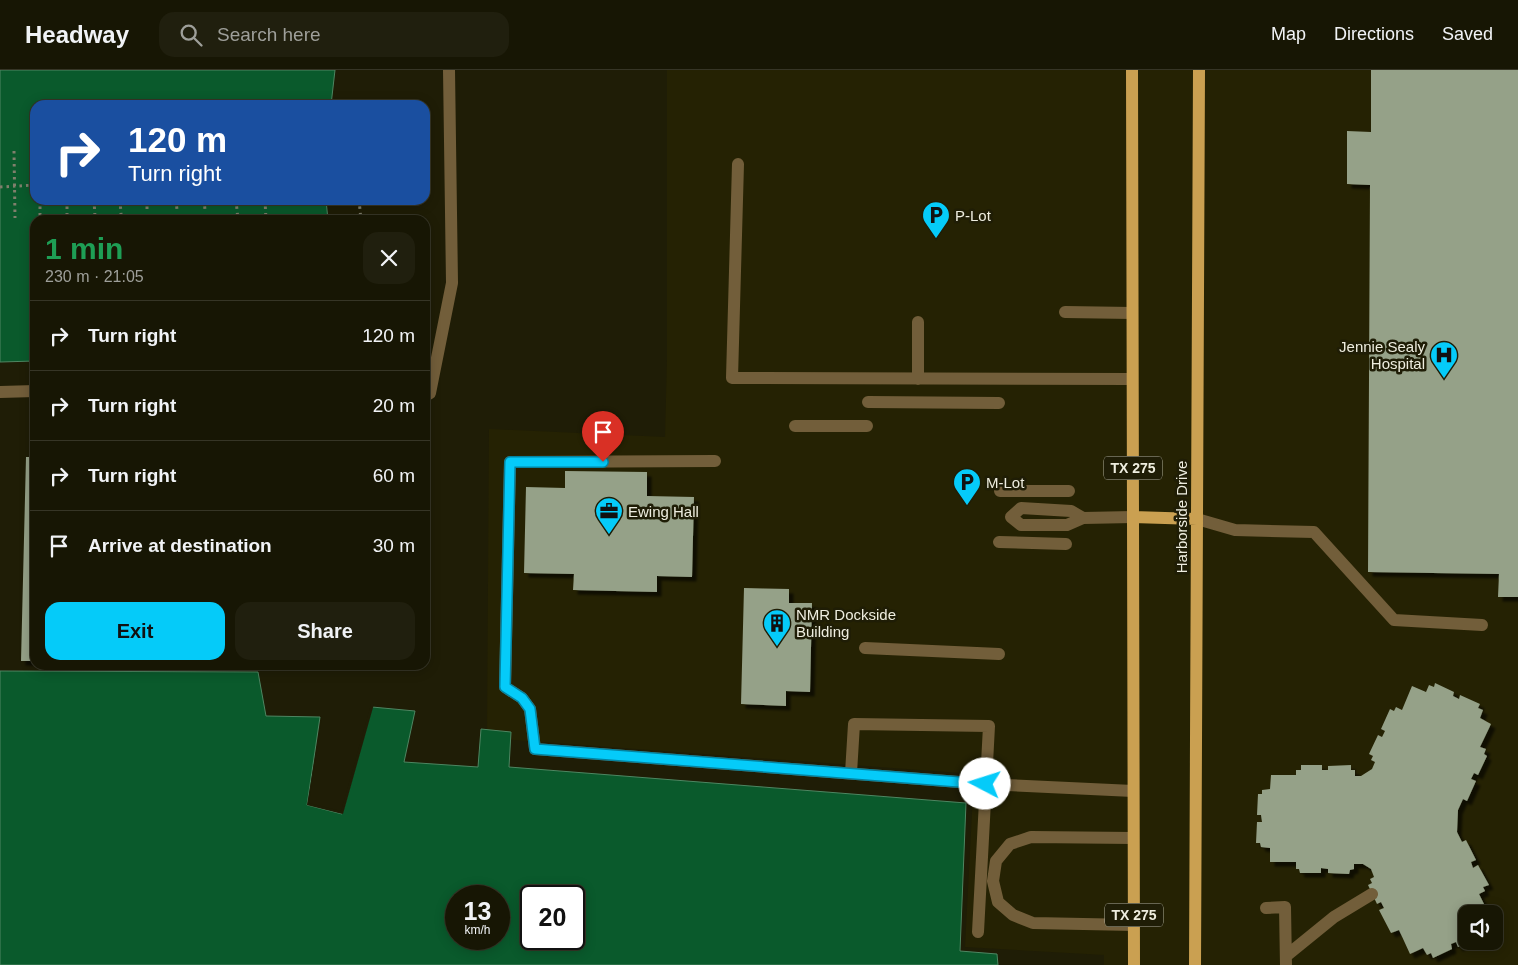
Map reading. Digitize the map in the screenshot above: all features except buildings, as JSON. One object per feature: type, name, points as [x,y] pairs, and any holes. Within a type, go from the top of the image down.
[{"type":"main road","name":"TX 275","points":[[1132,70],[1134,965]]},
{"type":"main road","name":"Harborside Drive","points":[[1195,965],[1199,70]]},
{"type":"main road","points":[[1133,517],[1197,519]]},
{"type":"street","points":[[430,393],[452,283],[449,70]]},
{"type":"street","points":[[738,164],[732,378],[1132,379]]},
{"type":"street","points":[[1065,312],[1132,313]]},
{"type":"street","points":[[918,322],[918,379]]},
{"type":"street","points":[[0,392],[30,391]]},
{"type":"street","points":[[868,402],[999,403]]},
{"type":"street","points":[[795,426],[868,426]]},
{"type":"street","points":[[715,461],[510,462],[505,687],[522,698],[530,709],[535,749],[985,784],[1133,791]]},
{"type":"street","points":[[1000,491],[1069,491]]},
{"type":"street","points":[[1083,518],[1133,517]]},
{"type":"street","points":[[1197,519],[1235,530],[1314,532],[1394,620],[1482,625]]},
{"type":"street","points":[[1000,542],[1066,544]]},
{"type":"street","points":[[865,648],[999,654]]},
{"type":"street","points":[[851,773],[854,724],[989,726],[978,932]]},
{"type":"street","points":[[1133,838],[1031,837],[1010,844],[996,860],[994,881],[998,902],[1013,914],[1033,923],[1134,925]]},
{"type":"street","points":[[1286,961],[1334,917],[1372,894]]},
{"type":"street","points":[[1266,908],[1285,907],[1286,961]]},
{"type":"path","points":[[14,151],[15,218]]},
{"type":"path","points":[[0,187],[30,185]]},
{"type":"path","points":[[121,205],[122,214]]},
{"type":"path","points":[[147,205],[147,213]]},
{"type":"path","points":[[176,205],[177,210]]},
{"type":"path","points":[[204,205],[205,210]]},
{"type":"shaded area","points":[[0,70],[335,70],[332,100],[30,100],[30,205],[326,205],[328,215],[30,215],[30,361],[0,362]]},
{"type":"shaded area","points":[[667,70],[1518,70],[1518,965],[1104,965],[1104,955],[965,947],[974,774],[487,738],[489,429],[665,437],[667,360]]},
{"type":"shaded area","points":[[0,671],[258,672],[266,716],[320,717],[307,805],[342,814],[372,707],[415,711],[404,762],[478,767],[481,729],[511,732],[509,767],[966,803],[960,951],[997,954],[998,965],[0,965]]},
{"type":"pier","points":[[371,704],[374,704],[343,814],[307,805],[322,716],[309,803],[341,811]]},
{"type":"place","name":"P-Lot","points":[[936,239]]},
{"type":"place","name":"Jennie Sealy Hospital","points":[[1444,379]]},
{"type":"place","name":"M-Lot","points":[[967,506]]},
{"type":"place","name":"Ewing Hall","points":[[609,535]]},
{"type":"place","name":"NMR Dockside Building","points":[[777,647]]},
{"type":"route","points":[[603,462],[510,462],[505,687],[522,698],[530,709],[535,749],[985,784]]}]
